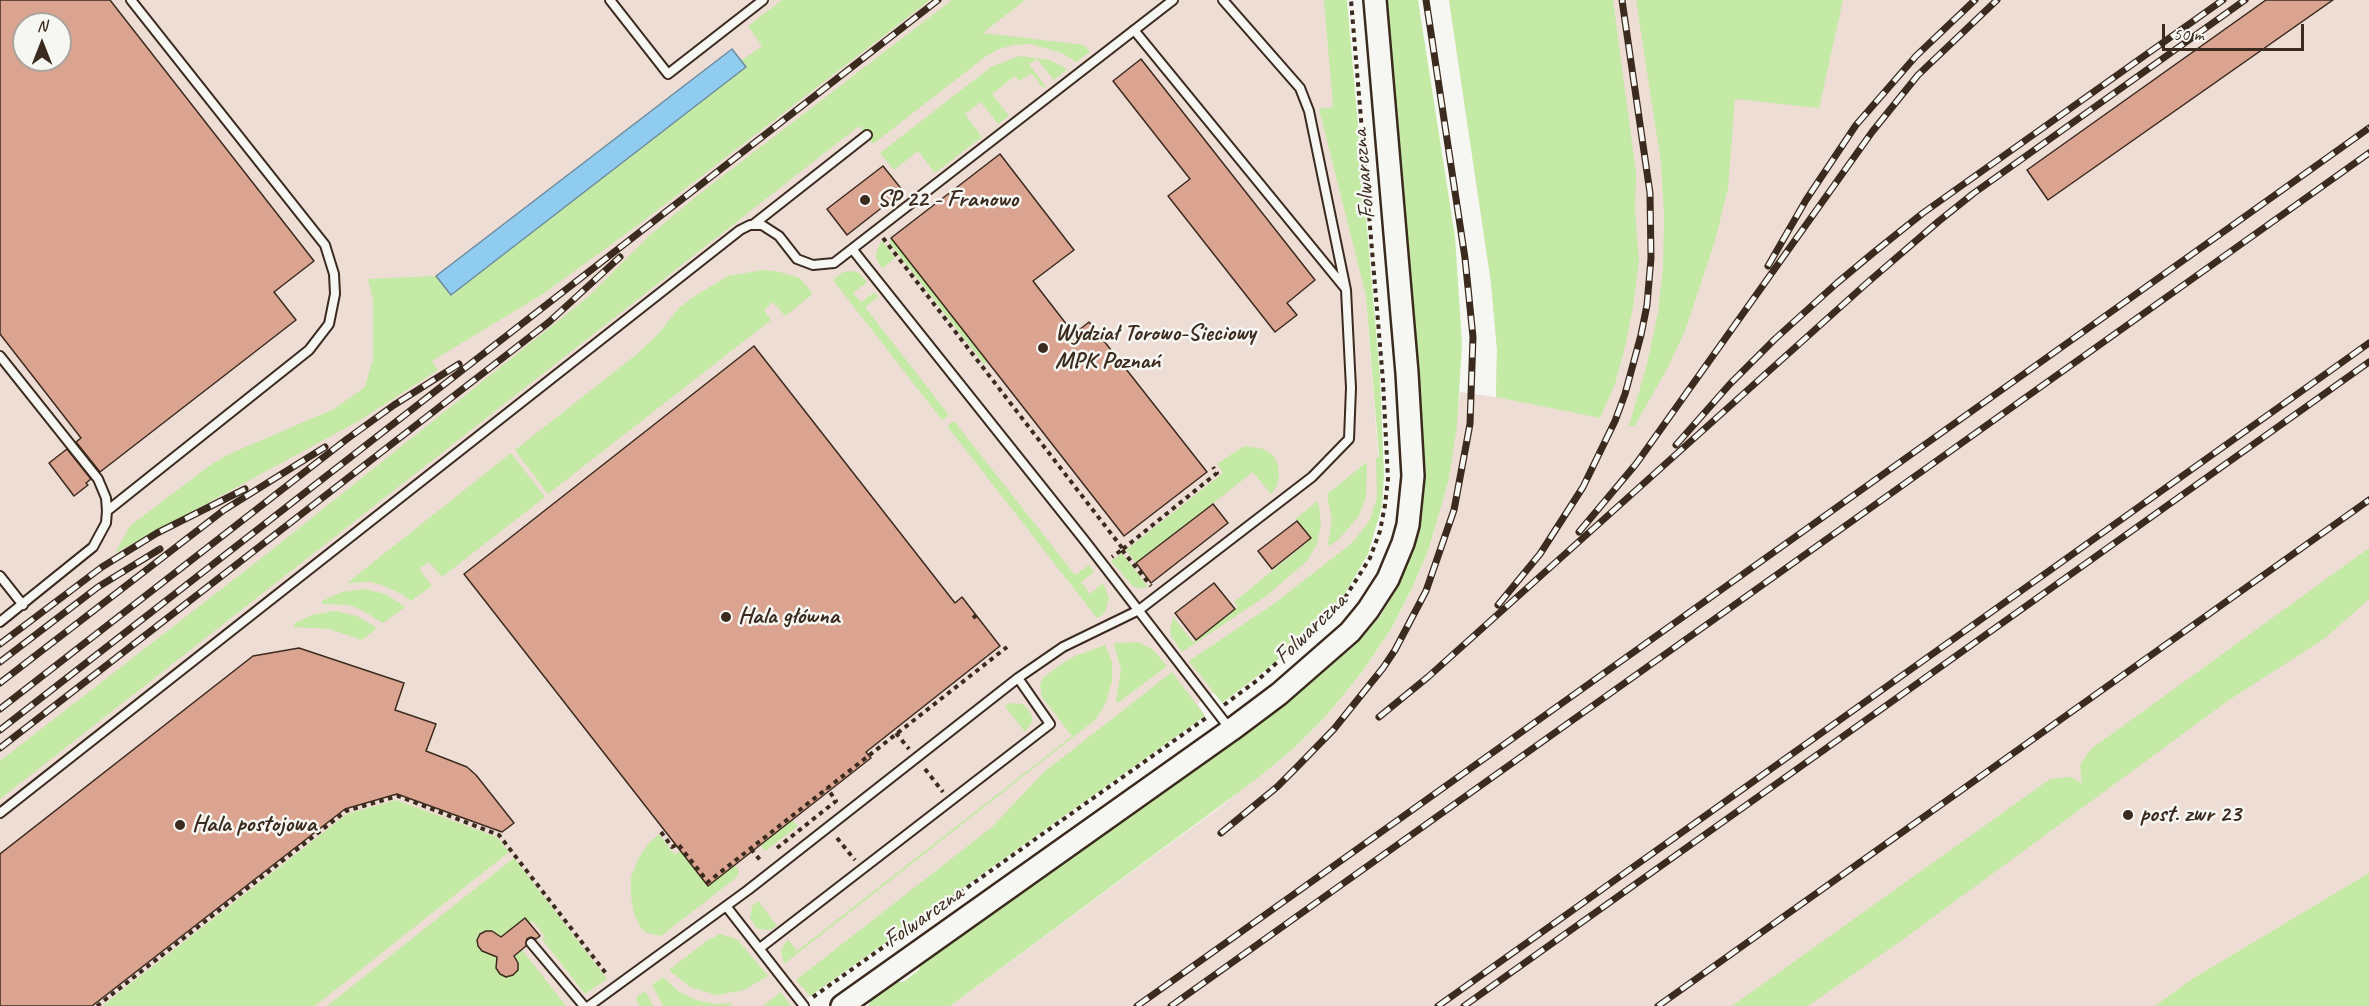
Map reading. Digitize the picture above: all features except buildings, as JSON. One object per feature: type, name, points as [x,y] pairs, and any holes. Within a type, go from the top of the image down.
[{"type":"street","name":"Folwarczna","points":[[842,1006],[1280,694],[1338,644],[1358,623],[1388,579],[1408,525],[1413,490],[1413,464],[1375,0]]},
{"type":"lane","points":[[107,511],[309,350],[329,324],[335,294],[334,274],[325,245],[130,0]]},
{"type":"lane","points":[[610,0],[668,74],[763,0]]},
{"type":"lane","points":[[754,224],[762,225],[775,233],[797,258],[813,264],[834,263],[854,250],[1173,0]]},
{"type":"lane","points":[[531,943],[587,1006],[726,906],[1018,678],[1063,647],[1139,610],[1312,477],[1349,439],[1351,388],[1346,290],[1309,111],[1300,88],[1223,0]]},
{"type":"lane","points":[[1134,30],[1346,290]]},
{"type":"lane","points":[[0,813],[740,230],[754,224],[867,135]]},
{"type":"lane","points":[[854,250],[1231,730]]},
{"type":"lane","points":[[0,356],[98,479],[106,498],[107,511],[106,523],[93,547],[0,622]]},
{"type":"lane","points":[[0,576],[23,605]]},
{"type":"lane","points":[[760,948],[1050,724],[1018,678]]},
{"type":"lane","points":[[726,906],[804,1006]]},
{"type":"path","points":[[884,239],[1151,586]]},
{"type":"path","points":[[1110,559],[1217,473],[1213,467]]},
{"type":"path","points":[[974,618],[980,613]]},
{"type":"path","points":[[661,832],[672,847],[678,843],[708,882],[1007,647]]},
{"type":"path","points":[[897,733],[909,749]]},
{"type":"path","points":[[925,769],[945,795]]},
{"type":"path","points":[[753,867],[836,801],[827,788]]},
{"type":"path","points":[[97,1006],[346,811],[398,796],[499,835],[610,979]]},
{"type":"path","points":[[837,838],[857,863]]},
{"type":"path","points":[[751,849],[761,861]]},
{"type":"shaded area","points":[[0,0],[1343,0],[1381,490],[1364,558],[1344,595],[1331,611],[1252,681],[1222,703],[1214,693],[1198,704],[1205,716],[797,1006],[0,1006]]},
{"type":"shaded area","points":[[1449,0],[2369,0],[2369,1006],[950,1006],[1216,810],[1292,750],[1327,715],[1362,672],[1391,629],[1412,588],[1428,551],[1448,483],[1460,392],[1496,397],[1497,349],[1491,283]]},
{"type":"green space","points":[[782,0],[930,0],[638,225],[543,294],[432,361],[438,370],[357,422],[115,553],[130,526],[209,466],[227,455],[334,409],[365,387],[373,359],[373,300],[368,279],[436,276],[450,295],[746,67],[741,61],[762,46],[748,26]]},
{"type":"green space","points":[[952,0],[1025,0],[983,33],[1084,45],[1090,52],[1076,62],[1062,53],[1030,44],[999,49],[985,57],[873,144],[859,126],[0,799],[0,761],[273,549],[588,297],[649,236],[698,195]]},
{"type":"green space","points":[[1324,0],[1347,0],[1380,377],[1384,474],[1382,506],[1368,554],[1344,595],[1331,611],[1273,664],[1222,703],[1189,661],[1272,605],[1347,547],[1370,520],[1377,497],[1376,458],[1379,457],[1366,296],[1319,109],[1333,107]]},
{"type":"green space","points":[[1386,0],[1418,0],[1455,237],[1462,344],[1457,426],[1448,483],[1428,551],[1391,629],[1362,672],[1327,715],[1292,750],[1255,780],[950,1006],[868,1006],[872,999],[896,982],[903,982],[919,970],[921,964],[1291,699],[1359,641],[1381,615],[1400,583],[1419,532],[1426,474]]},
{"type":"green space","points":[[1449,0],[1613,0],[1636,173],[1635,211],[1639,260],[1625,347],[1615,384],[1600,418],[1496,397],[1497,349],[1491,283]]},
{"type":"green space","points":[[1636,0],[1843,0],[1819,108],[1735,99],[1728,188],[1715,241],[1685,331],[1667,369],[1634,427],[1629,426],[1647,364],[1658,313],[1663,267],[1664,215],[1661,163]]},
{"type":"green space","points":[[1019,56],[1050,60],[1067,69],[1054,80],[1037,59],[1029,64],[1046,87],[1043,88],[1031,73],[1020,81],[1015,76],[992,94],[1009,116],[998,124],[981,102],[965,114],[982,137],[935,173],[918,151],[894,170],[880,153],[991,67]]},
{"type":"green space","points":[[891,238],[987,362],[984,364],[889,242]]},
{"type":"green space","points":[[882,240],[895,258],[882,269],[876,258],[876,252]]},
{"type":"green space","points":[[763,270],[800,278],[813,294],[785,316],[773,302],[764,310],[771,320],[548,494],[515,450],[637,354],[658,334],[679,308],[693,297],[728,276]]},
{"type":"green space","points":[[854,271],[867,282],[853,293],[861,302],[875,292],[878,297],[865,307],[949,415],[942,420],[833,280],[843,272]]},
{"type":"green space","points":[[954,421],[1075,575],[1089,565],[1094,572],[1081,582],[1090,594],[1103,583],[1109,597],[1106,610],[1102,615],[1097,618],[947,426]]},
{"type":"green space","points":[[1244,446],[1264,449],[1273,455],[1278,465],[1279,475],[1277,486],[1271,494],[1253,472],[1136,563],[1126,550],[1223,473],[1217,464]]},
{"type":"green space","points":[[511,453],[545,497],[442,577],[429,562],[419,569],[432,586],[411,601],[382,585],[371,582],[347,583]]},
{"type":"green space","points":[[1367,462],[1366,496],[1359,516],[1339,539],[1328,545],[1332,520],[1327,494]]},
{"type":"green space","points":[[1318,501],[1321,523],[1319,534],[1317,544],[1307,561],[1266,596],[1182,652],[1171,636],[1173,617],[1193,642],[1238,607],[1234,602],[1311,539],[1295,519]]},
{"type":"green space","points":[[2369,548],[2369,599],[2324,639],[2229,700],[1905,938],[1808,1006],[1732,1006],[2050,779],[2072,777],[2082,784],[2080,765],[2091,749]]},
{"type":"green space","points":[[1122,553],[1148,587],[1136,588],[1111,561]]},
{"type":"green space","points":[[364,589],[386,594],[405,607],[383,623],[360,609],[348,605],[322,604],[322,601],[342,592]]},
{"type":"green space","points":[[335,611],[357,616],[377,628],[362,640],[329,629],[294,627],[293,624],[312,615]]},
{"type":"green space","points":[[1138,642],[1152,649],[1167,666],[1118,703],[1116,701],[1121,670],[1114,643]]},
{"type":"green space","points":[[1105,645],[1112,662],[1112,681],[1105,705],[1095,720],[784,964],[781,950],[788,939],[797,951],[1072,736],[1042,697],[1040,684],[1043,678],[1061,664]]},
{"type":"green space","points":[[1172,672],[1205,716],[810,996],[796,980],[992,827],[1044,772]]},
{"type":"green space","points":[[1011,703],[1023,704],[1032,715],[1032,722],[1025,732],[1005,706]]},
{"type":"green space","points":[[396,800],[497,837],[509,852],[315,1006],[102,1006],[347,814]]},
{"type":"green space","points":[[792,820],[798,826],[765,851],[760,845]]},
{"type":"green space","points":[[659,834],[675,855],[680,851],[707,886],[734,865],[739,871],[737,877],[661,936],[647,933],[641,928],[634,914],[631,896],[631,878],[638,859],[649,843]]},
{"type":"green space","points":[[514,858],[607,979],[585,994],[542,939],[545,937],[533,921],[529,923],[525,918],[508,932],[566,1006],[327,1006]]},
{"type":"green space","points":[[2369,873],[2369,1006],[2155,1006],[2192,979]]},
{"type":"green space","points":[[758,901],[777,926],[771,930],[758,929],[750,919],[752,906]]},
{"type":"green space","points":[[720,934],[737,939],[768,976],[744,990],[717,995],[690,987],[669,970],[708,940]]},
{"type":"green space","points":[[663,977],[678,991],[696,1000],[715,1004],[733,1003],[730,1006],[663,1006],[652,985]]},
{"type":"green space","points":[[645,991],[653,1006],[639,1006],[636,997]]},
{"type":"green space","points":[[781,992],[791,1006],[763,1006]]},
{"type":"water","points":[[732,49],[746,67],[451,295],[436,276]]},
{"type":"railway","points":[[0,730],[938,0]]},
{"type":"railway","points":[[1221,833],[1277,787],[1297,767],[1334,729],[1383,668],[1426,591],[1454,510],[1470,424],[1473,337],[1465,258],[1426,0]]},
{"type":"railway","points":[[1498,605],[1540,554],[1583,487],[1615,421],[1641,335],[1647,305],[1651,258],[1650,193],[1622,0]]},
{"type":"railway","points":[[1768,266],[1806,200],[1856,125],[1916,56],[1975,0]]},
{"type":"railway","points":[[1579,532],[1636,464],[1872,132],[1918,75],[1997,0]]},
{"type":"railway","points":[[1676,445],[1730,384],[1775,339],[1873,253],[1923,213],[2223,0]]},
{"type":"railway","points":[[1379,717],[1428,677],[1939,221],[1974,193],[2245,0]]},
{"type":"railway","points":[[1137,1006],[2369,128]]},
{"type":"railway","points":[[1171,1006],[2369,153]]},
{"type":"railway","points":[[0,748],[549,322],[620,257]]},
{"type":"railway","points":[[1438,1006],[2369,343]]},
{"type":"railway","points":[[1464,1006],[2369,362]]},
{"type":"railway","points":[[0,709],[347,439],[394,405],[459,364]]},
{"type":"railway","points":[[0,683],[224,510],[325,447]]},
{"type":"railway","points":[[0,644],[102,567],[157,533],[245,489]]},
{"type":"railway","points":[[1658,1006],[2369,500]]},
{"type":"railway","points":[[0,662],[98,587],[160,549]]},
{"type":"place","name":"SP 22 - Franowo","points":[[865,200]]},
{"type":"place","name":"Wydział Torowo-Sieciowy MPK Poznań","points":[[1043,348]]},
{"type":"place","name":"Hala główna","points":[[726,617]]},
{"type":"place","name":"post. zwr 23","points":[[2128,815]]},
{"type":"place","name":"Hala postojowa","points":[[180,825]]}]
